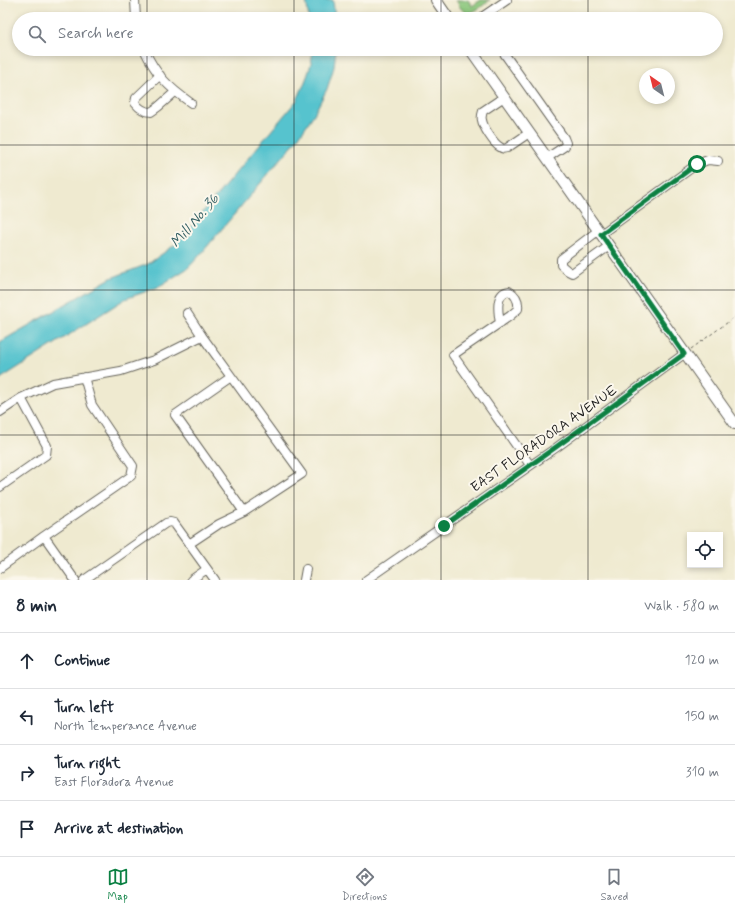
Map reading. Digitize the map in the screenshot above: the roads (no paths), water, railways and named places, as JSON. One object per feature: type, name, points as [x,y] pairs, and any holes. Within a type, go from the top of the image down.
[{"type":"main road","points":[[436,0],[444,12]]},
{"type":"main road","points":[[475,56],[600,232],[684,354],[735,424]]},
{"type":"street","points":[[135,0],[136,12]]},
{"type":"street","points":[[489,12],[507,0]]},
{"type":"street","points":[[148,56],[155,70],[164,81],[175,92],[191,103]]},
{"type":"street","points":[[506,56],[564,138],[566,143],[565,146],[547,158]]},
{"type":"street","points":[[160,75],[136,98],[135,103],[147,112],[151,112],[175,92]]},
{"type":"street","points":[[504,97],[483,111],[482,120],[486,130],[503,149],[507,148],[529,133]]},
{"type":"street","points":[[609,246],[572,273],[561,265],[561,259],[697,164],[708,160],[718,161]]},
{"type":"street","points":[[187,313],[302,474],[244,512],[219,524],[189,544]]},
{"type":"street","points":[[500,323],[454,355],[530,465]]},
{"type":"street","points":[[0,412],[21,398],[53,383],[121,371],[154,360],[202,336]]},
{"type":"street","name":"EAST FLORADORA AVENUE","points":[[366,580],[530,465],[684,354]]},
{"type":"street","points":[[231,376],[174,415],[244,512]]},
{"type":"street","points":[[0,568],[130,476],[133,466],[92,405],[84,378]]},
{"type":"street","points":[[0,487],[46,455],[47,446],[21,398]]},
{"type":"street","points":[[84,580],[166,523],[170,522],[174,523],[215,580]]},
{"type":"street","points":[[44,536],[75,580]]},
{"type":"street","points":[[191,580],[207,568]]},
{"type":"street","points":[[304,580],[306,569]]},
{"type":"water","points":[[306,0],[333,0],[334,12],[308,12]]},
{"type":"water","points":[[312,56],[335,56],[334,67],[327,89],[314,114],[296,141],[188,268],[158,287],[125,299],[0,379],[0,342],[111,278],[148,264],[176,244],[297,100],[305,82]]},
{"type":"water label","name":"Mill No. 36","points":[[195,221]]}]
